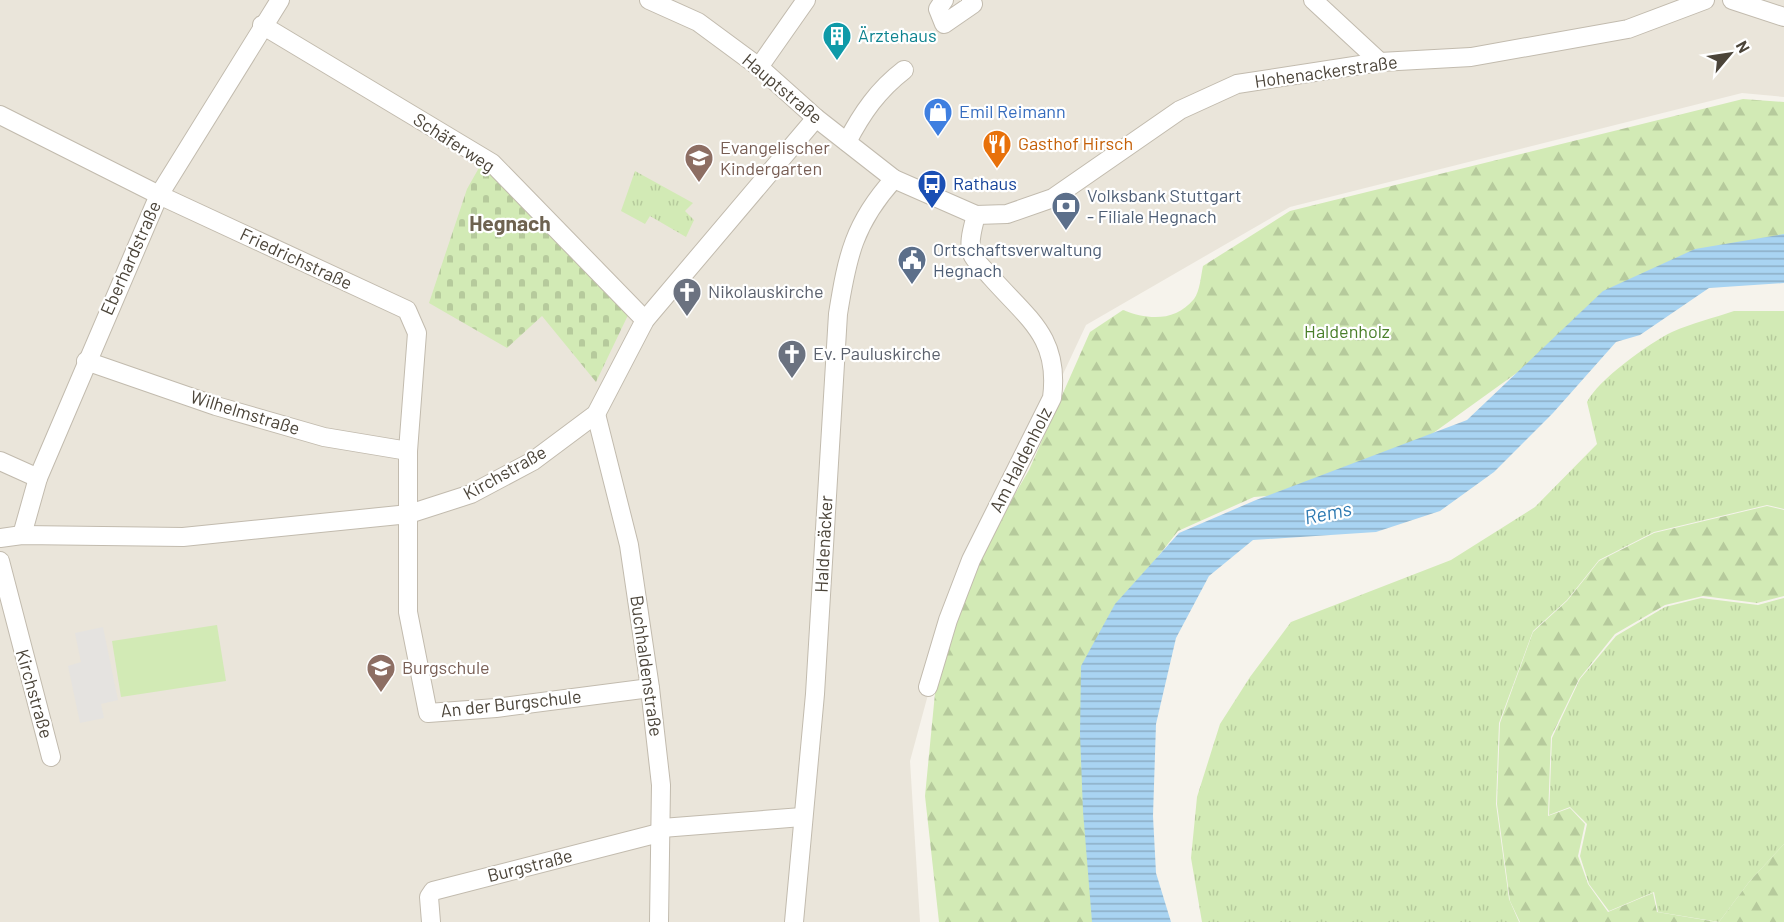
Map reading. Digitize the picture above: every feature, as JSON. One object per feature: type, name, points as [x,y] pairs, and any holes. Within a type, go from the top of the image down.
[{"type":"street","name":"Eberhardstraße","points":[[22,535],[38,478],[86,361],[159,195],[279,0]]},
{"type":"street","name":"Hauptstraße","points":[[649,0],[698,22],[759,67],[816,118],[894,179],[975,215]]},
{"type":"street","points":[[759,67],[806,0]]},
{"type":"street","points":[[944,0],[938,9],[944,24],[973,4],[971,0]]},
{"type":"street","points":[[1313,0],[1380,62]]},
{"type":"street","name":"Hohenackerstraße","points":[[975,215],[1007,214],[1053,198],[1180,110],[1237,84],[1380,62],[1471,57],[1628,29],[1705,0]]},
{"type":"street","points":[[1732,0],[1784,17]]},
{"type":"street","name":"Schäferweg","points":[[262,25],[369,92],[458,140],[492,163],[645,320]]},
{"type":"street","points":[[847,142],[861,115],[882,87],[904,70]]},
{"type":"street","name":"Friedrichstraße","points":[[0,115],[159,195],[406,310],[417,333],[408,451],[409,514]]},
{"type":"street","name":"Kirchstraße","points":[[0,538],[22,535],[183,537],[409,514],[471,494],[533,461],[596,414],[645,320],[816,118]]},
{"type":"street","name":"Haldenäcker","points":[[794,922],[814,694],[838,314],[846,263],[864,218],[894,179]]},
{"type":"street","name":"Am Haldenholz","points":[[928,687],[948,620],[971,560],[1052,398],[1054,380],[1054,362],[1045,340],[1029,318],[972,255],[971,236],[975,215]]},
{"type":"street","name":"Wilhelmstraße","points":[[86,361],[216,406],[324,437],[408,451]]},
{"type":"street","name":"Buchhaldenstraße","points":[[596,414],[629,545],[650,688],[662,785],[659,922]]},
{"type":"street","points":[[0,461],[38,478]]},
{"type":"street","name":"An der Burgschule","points":[[409,514],[408,612],[428,713],[496,708],[650,688]]},
{"type":"street","name":"Kirchstraße","points":[[0,561],[51,757]]},
{"type":"street","name":"Burgstraße","points":[[431,922],[429,897],[434,891],[660,831],[802,817]]},
{"type":"shaded area","points":[[0,0],[1784,0],[1784,97],[1742,93],[1290,207],[1086,325],[1021,464],[964,562],[910,761],[920,922],[0,922]]},
{"type":"shaded area","points":[[103,627],[118,700],[101,704],[104,718],[80,723],[68,666],[81,662],[75,633]]},
{"type":"green space","name":"Haldenholz","points":[[1743,99],[1784,102],[1784,246],[1529,364],[1411,449],[1314,492],[1254,497],[1178,531],[1131,591],[1102,922],[939,922],[925,796],[936,683],[975,562],[1029,470],[1090,332],[1123,310],[1151,317],[1161,317],[1178,312],[1196,296],[1203,266],[1290,211]]},
{"type":"green space","points":[[480,166],[493,167],[629,313],[596,382],[542,316],[507,348],[429,303],[467,189]]},
{"type":"green space","points":[[635,171],[693,203],[685,211],[694,220],[686,237],[650,216],[645,224],[621,211]]},
{"type":"green space","points":[[1734,311],[1784,311],[1784,509],[1767,505],[1654,532],[1599,560],[1567,600],[1533,631],[1499,723],[1496,804],[1509,899],[1519,922],[1202,922],[1191,858],[1197,797],[1220,724],[1250,677],[1291,622],[1451,560],[1535,507],[1597,444],[1587,402],[1602,383],[1638,353],[1662,337],[1687,326]]},
{"type":"green space","points":[[1767,506],[1784,510],[1784,596],[1757,603],[1703,596],[1665,605],[1615,634],[1579,679],[1551,737],[1548,816],[1570,808],[1585,824],[1578,856],[1588,884],[1608,912],[1653,893],[1657,912],[1717,922],[1520,922],[1510,901],[1497,804],[1500,723],[1533,632],[1567,601],[1599,561],[1654,533]]},
{"type":"green space","points":[[1701,598],[1758,605],[1784,598],[1784,844],[1749,882],[1719,922],[1658,912],[1654,892],[1609,911],[1589,884],[1580,856],[1587,824],[1570,807],[1549,815],[1552,738],[1580,679],[1616,636],[1665,607]]},
{"type":"green space","points":[[217,625],[226,681],[121,697],[112,641]]},
{"type":"green space","points":[[1784,844],[1784,922],[1719,922],[1749,882]]},
{"type":"water","name":"Rems","points":[[1784,234],[1784,283],[1709,288],[1640,335],[1616,342],[1553,413],[1494,472],[1440,511],[1376,532],[1253,540],[1209,576],[1176,638],[1156,724],[1153,816],[1156,873],[1171,922],[1092,922],[1083,811],[1080,734],[1081,666],[1115,604],[1179,533],[1256,500],[1467,420],[1603,291],[1695,249]]},
{"type":"place","name":"Ärztehaus","points":[[837,62]]},
{"type":"place","name":"Emil Reimann","points":[[938,138]]},
{"type":"place","name":"Gasthof Hirsch","points":[[997,170]]},
{"type":"place","name":"Evangelischer Kindergarten","points":[[699,184]]},
{"type":"place","name":"Rathaus","points":[[932,210]]},
{"type":"place","name":"Volksbank Stuttgart - Filiale Hegnach","points":[[1066,232]]},
{"type":"place","name":"Ortschaftsverwaltung Hegnach","points":[[912,286]]},
{"type":"place","name":"Nikolauskirche","points":[[687,318]]},
{"type":"place","name":"Ev. Pauluskirche","points":[[792,380]]},
{"type":"place","name":"Burgschule","points":[[381,694]]},
{"type":"district","name":"Hegnach","points":[[510,224]]}]
